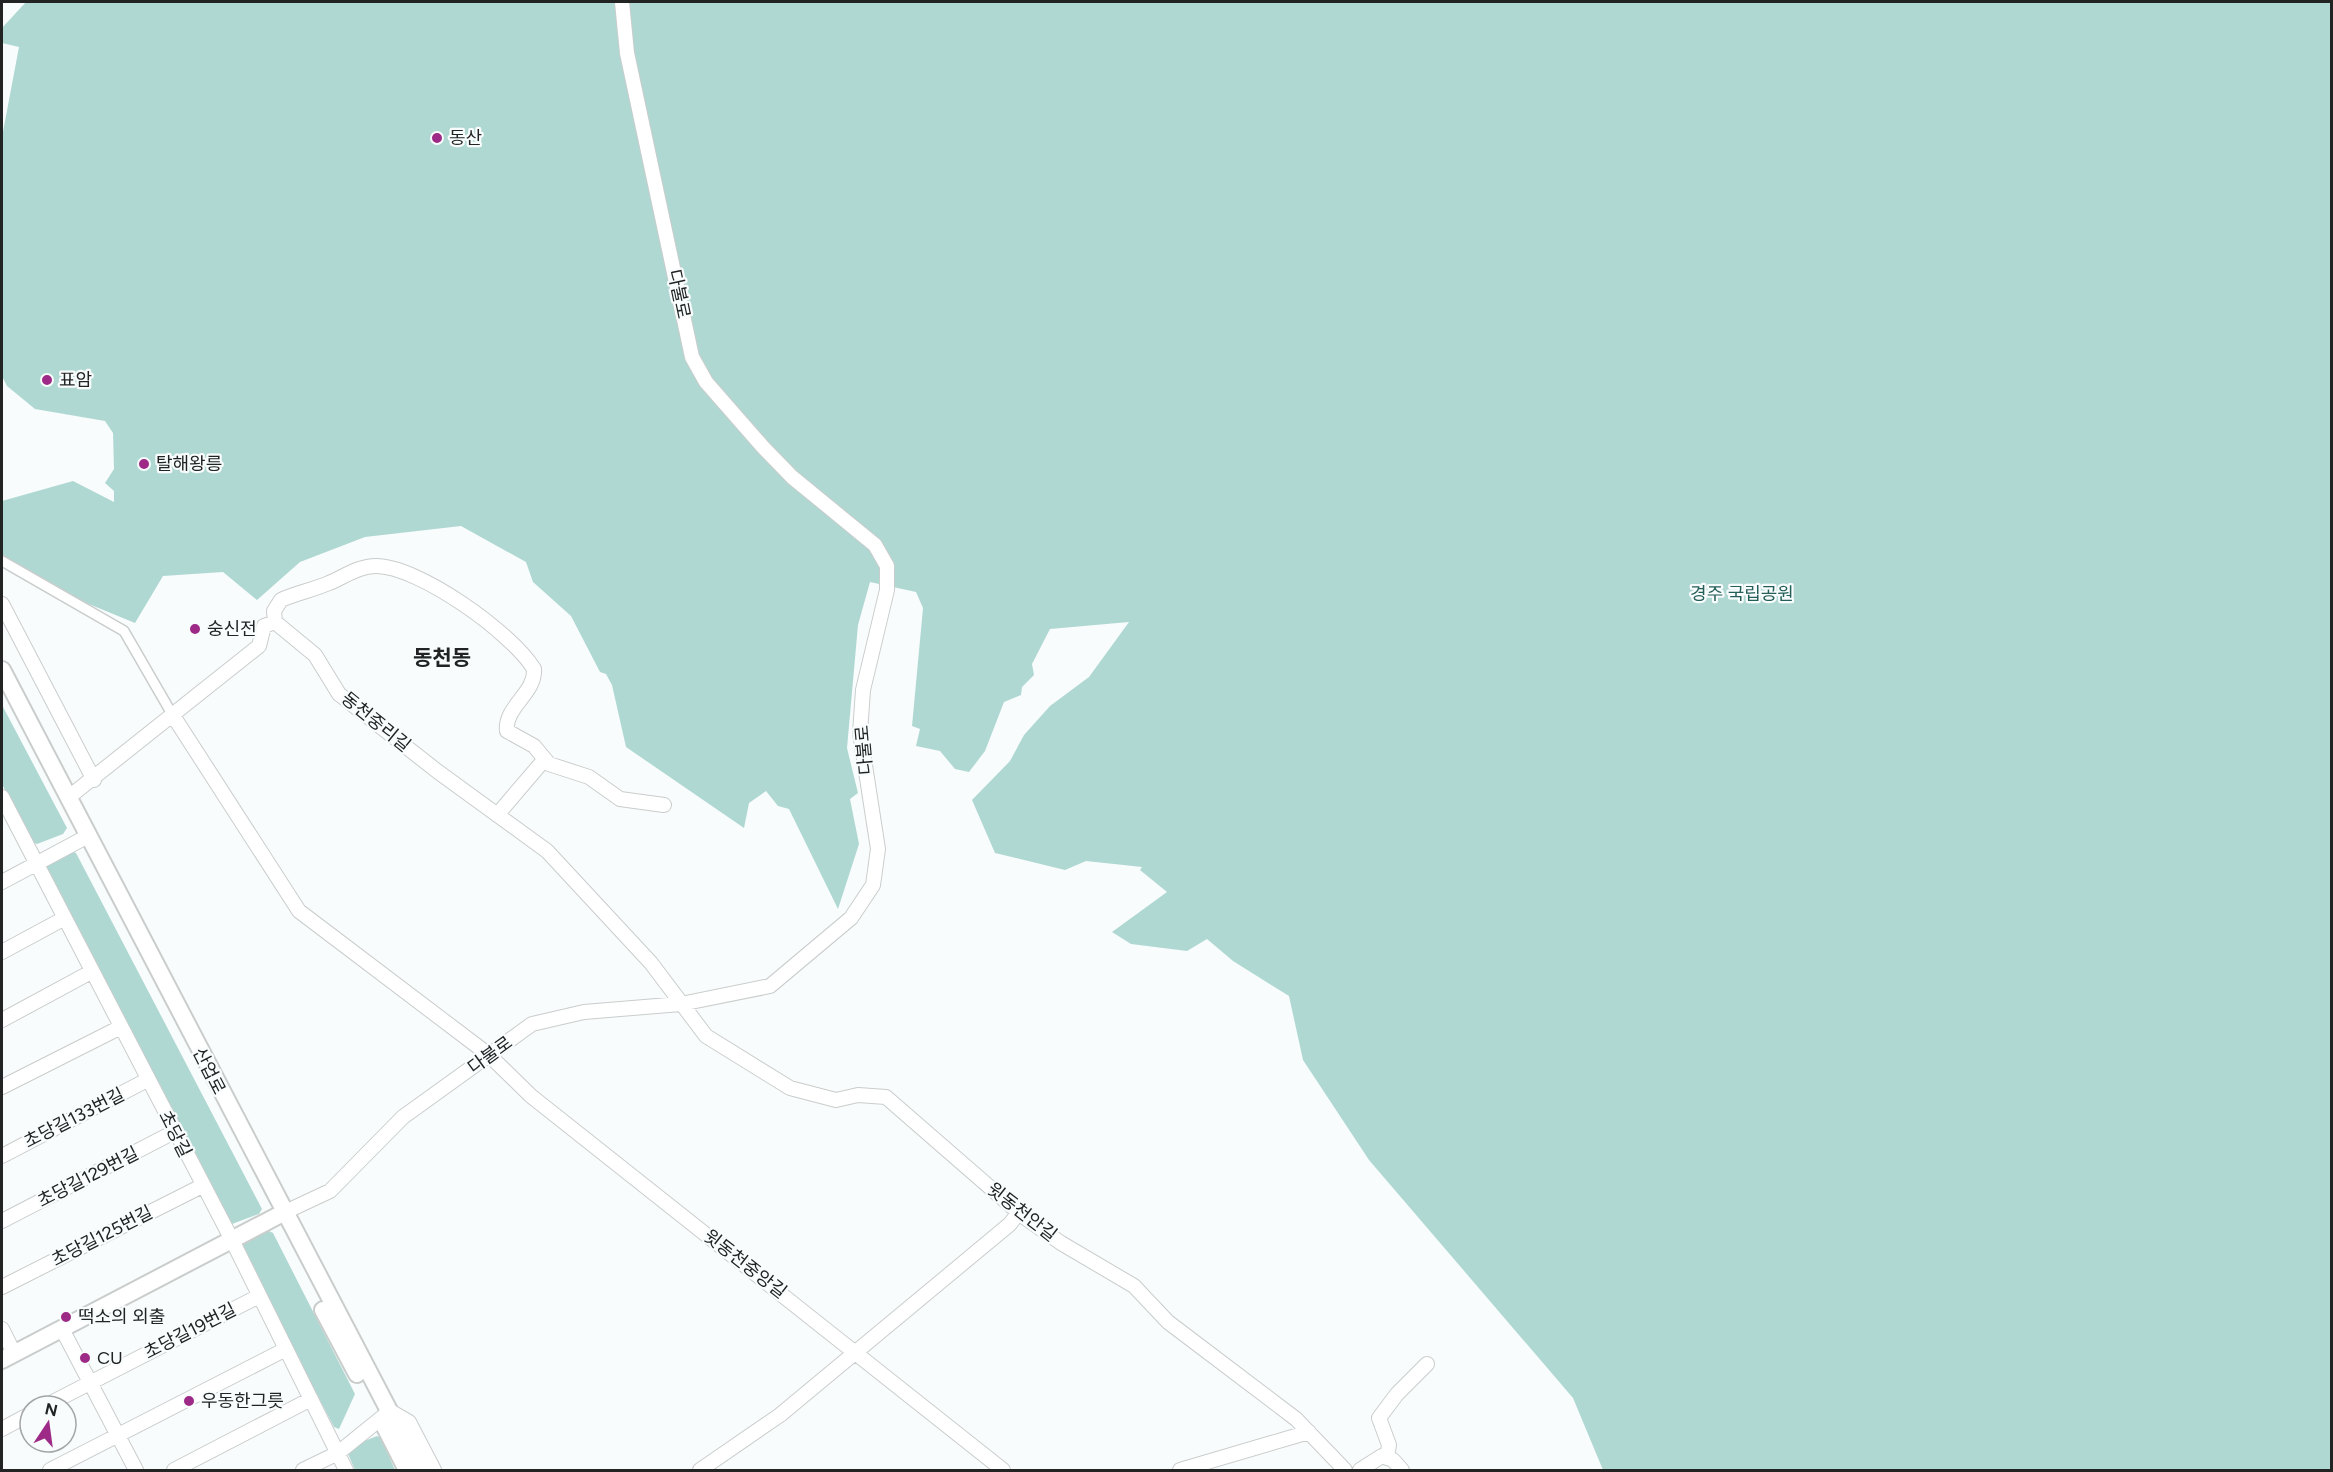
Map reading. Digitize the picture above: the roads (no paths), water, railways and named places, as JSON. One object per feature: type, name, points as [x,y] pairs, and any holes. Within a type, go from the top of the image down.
[{"type":"street","name":"다불로","points":[[278,1216],[330,1191],[403,1117],[532,1024],[584,1012],[681,1004],[770,986],[851,918],[873,885],[878,849],[860,733],[863,690],[887,590],[887,566],[875,545],[792,477],[762,446],[706,382],[692,357],[627,53],[622,2]]},
{"type":"street","points":[[2,561],[124,631],[172,714]]},
{"type":"street","points":[[69,797],[94,780],[172,714],[259,646],[264,626],[275,622],[274,611],[281,600],[366,566],[388,567],[430,582],[445,590],[529,660],[534,669],[533,681],[506,728],[510,733],[534,746],[544,760],[557,768],[589,777],[620,799],[648,805],[664,805]]},
{"type":"street","points":[[2,604],[94,780]]},
{"type":"street","name":"동천중리길","points":[[275,622],[315,654],[339,694],[547,851],[651,963],[681,1004]]},
{"type":"street","name":"산업로","points":[[2,670],[69,797],[84,838]]},
{"type":"street","name":"산업로","points":[[2,691],[84,838],[278,1216],[385,1415],[420,1470]]},
{"type":"street","name":"윗동천중앙길","points":[[172,714],[299,911],[489,1055],[531,1096],[1003,1470]]},
{"type":"street","points":[[497,815],[544,760]]},
{"type":"street","name":"초당길","points":[[4,806],[232,1240],[346,1470]]},
{"type":"street","points":[[2,882],[84,838]]},
{"type":"street","points":[[2,952],[63,919]]},
{"type":"street","points":[[2,1020],[91,972]]},
{"type":"street","name":"윗동천안길","points":[[681,1004],[706,1036],[790,1088],[836,1100],[858,1095],[886,1097],[1019,1212],[1061,1243],[1134,1286],[1168,1322],[1223,1361],[1309,1432],[1345,1470]]},
{"type":"street","points":[[2,1087],[119,1028]]},
{"type":"street","name":"초당길133번길","points":[[2,1156],[147,1080]]},
{"type":"street","name":"초당길129번길","points":[[2,1221],[174,1132]]},
{"type":"street","name":"초당길125번길","points":[[2,1287],[202,1186]]},
{"type":"street","points":[[700,1470],[780,1415],[1010,1224],[1019,1212]]},
{"type":"street","points":[[2,1329],[8,1357],[278,1216]]},
{"type":"street","name":"초당길19번길","points":[[68,1394],[259,1296]]},
{"type":"street","points":[[62,1329],[136,1470]]},
{"type":"street","points":[[50,1470],[286,1349]]},
{"type":"street","points":[[1387,1458],[1389,1445],[1379,1418],[1397,1394],[1427,1364]]},
{"type":"street","points":[[174,1470],[311,1399]]},
{"type":"street","points":[[303,1470],[338,1452],[385,1415],[409,1422],[434,1470]]},
{"type":"street","name":"산업로","points":[[385,1415],[407,1470]]},
{"type":"street","points":[[2,1429],[18,1420]]},
{"type":"street","points":[[1180,1470],[1309,1432]]},
{"type":"street","points":[[1360,1470],[1382,1456],[1393,1460],[1402,1470]]},
{"type":"place","name":"동산","points":[[437,138]]},
{"type":"place","name":"표암","points":[[47,380]]},
{"type":"place","name":"탈해왕릉","points":[[144,464]]},
{"type":"place","name":"숭신전","points":[[195,629]]},
{"type":"place","name":"떡소의 외출","points":[[66,1317]]},
{"type":"place","name":"CU","points":[[85,1358]]},
{"type":"place","name":"우동한그릇","points":[[189,1401]]},
{"type":"district","name":"동천동","points":[[442,657]]},
{"type":"park label","name":"경주 국립공원","points":[[1742,594]]}]
